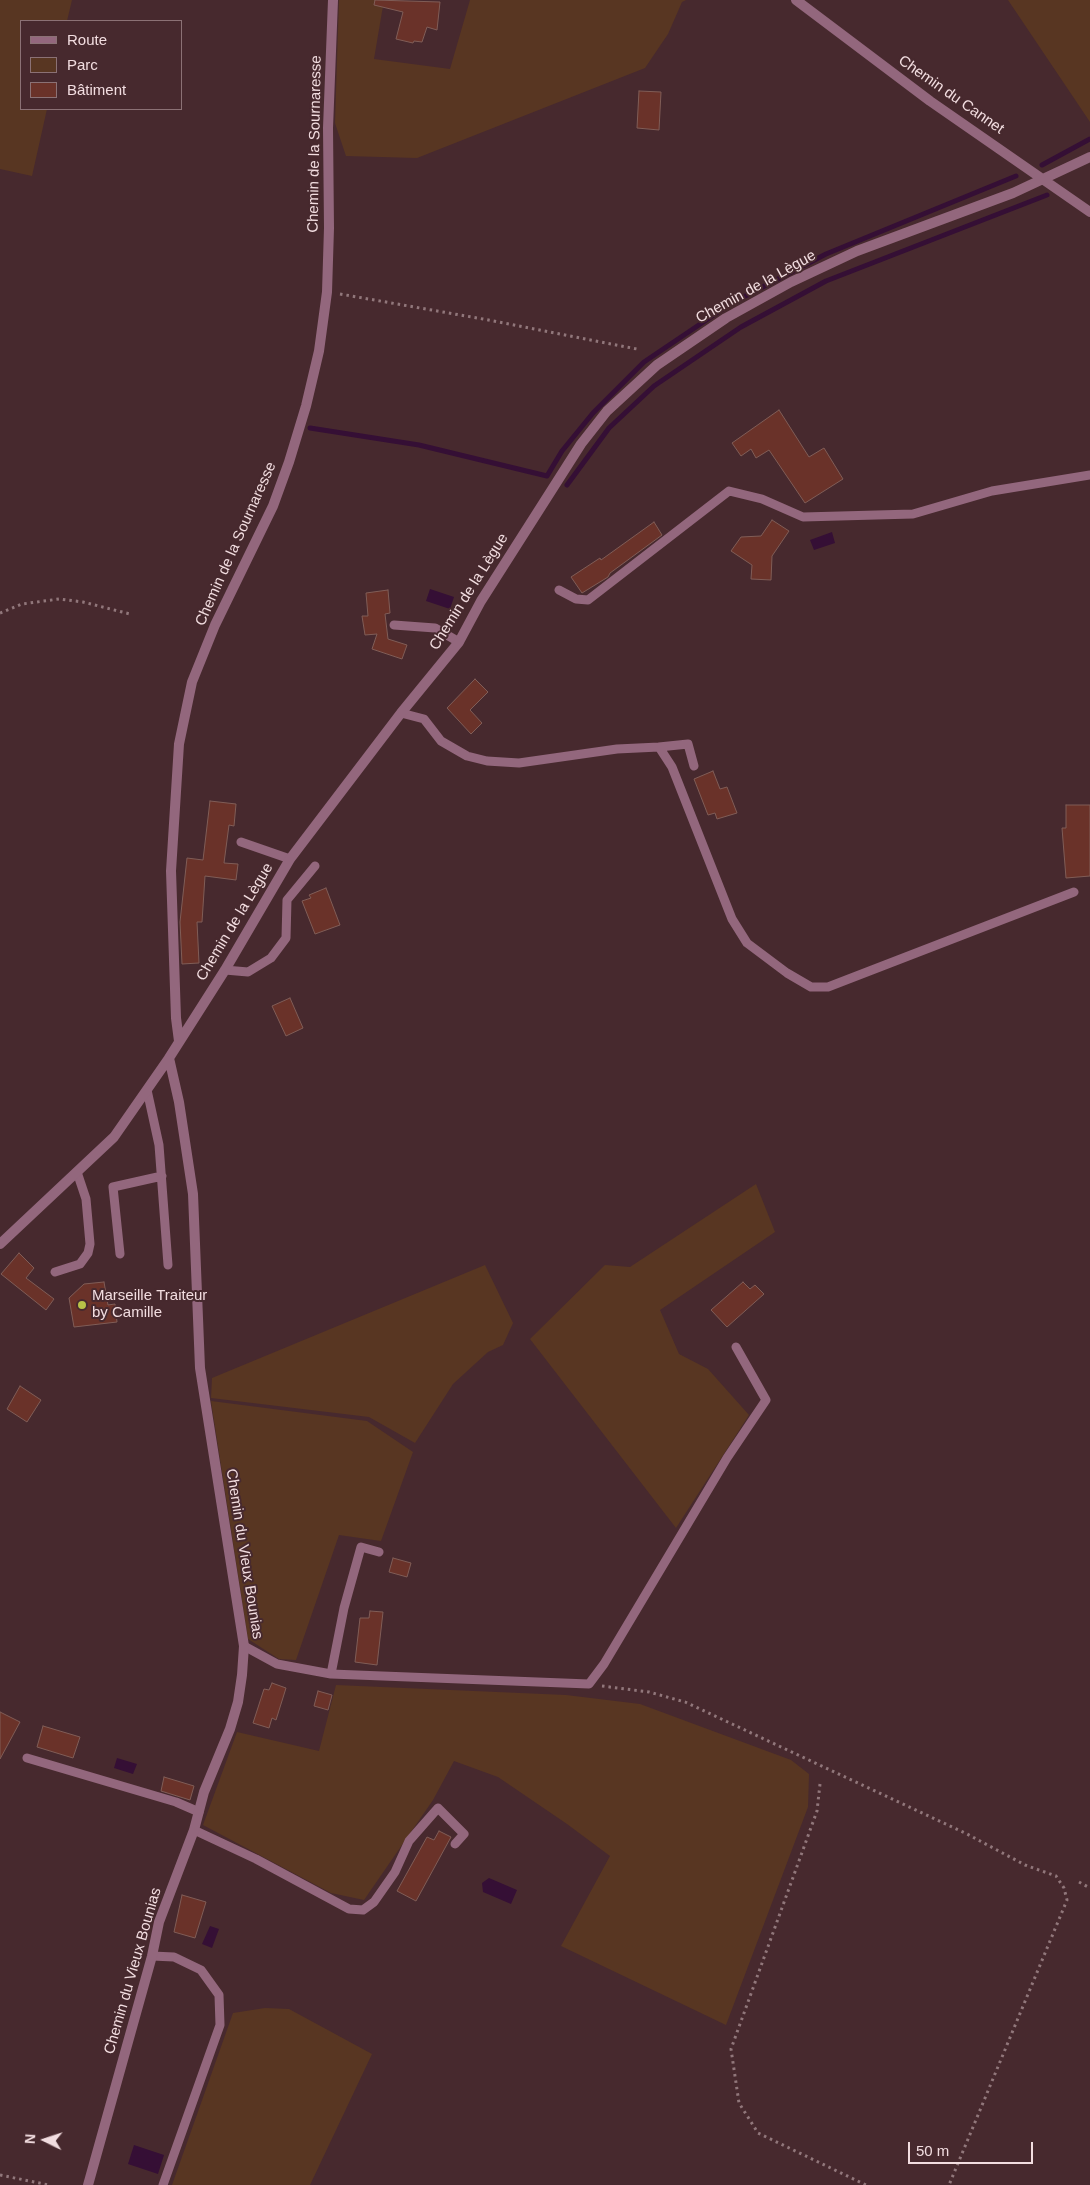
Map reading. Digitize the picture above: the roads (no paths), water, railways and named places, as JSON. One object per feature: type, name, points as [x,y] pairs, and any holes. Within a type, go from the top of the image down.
[{"type":"street","name":"Chemin de la Sournaresse","points":[[179,1040],[176,1018],[171,880],[174,798],[179,744],[192,682],[215,625],[273,506],[306,406],[317,360],[327,292],[329,228],[328,128],[333,0]]},
{"type":"street","name":"Chemin du Cannet","points":[[796,0],[930,101],[1046,179],[1090,212]]},
{"type":"street","name":"Chemin de la Lègue","points":[[0,1244],[114,1137],[169,1058],[290,859],[401,713],[459,642],[481,601],[581,444],[607,411],[657,365],[726,318],[791,282],[857,251],[1046,179],[1090,157]]},
{"type":"street","name":"Chemin du Vieux Bounias","points":[[88,2185],[152,1956],[159,1922],[194,1830],[238,1702],[244,1646],[224,1512],[206,1413],[198,1332],[193,1194],[179,1102],[169,1058]]},
{"type":"lane","points":[[559,590],[576,599],[588,600],[729,491],[762,499],[803,517],[913,514],[992,491],[1090,475]]},
{"type":"lane","points":[[394,625],[435,628],[459,642]]},
{"type":"lane","points":[[401,713],[424,718],[442,741],[467,756],[487,761],[519,763],[617,749],[688,744],[694,766]]},
{"type":"lane","points":[[659,747],[672,767],[732,919],[747,942],[787,973],[811,987],[828,987],[1074,892]]},
{"type":"lane","points":[[241,842],[290,859]]},
{"type":"lane","points":[[224,970],[248,972],[271,958],[286,938],[287,900],[315,866]]},
{"type":"lane","points":[[147,1090],[159,1145],[168,1265]]},
{"type":"lane","points":[[55,1272],[80,1264],[88,1253],[90,1244],[86,1199],[77,1172]]},
{"type":"lane","points":[[120,1254],[113,1187],[162,1176]]},
{"type":"lane","points":[[244,1646],[277,1664],[331,1674],[589,1684],[604,1664],[727,1458],[766,1400],[736,1347]]},
{"type":"lane","points":[[331,1674],[344,1608],[361,1547],[379,1552]]},
{"type":"lane","points":[[26,1758],[176,1802],[199,1812]]},
{"type":"lane","points":[[194,1830],[256,1859],[349,1909],[363,1910],[374,1902],[395,1872],[409,1841],[438,1808],[464,1834],[455,1844]]},
{"type":"lane","points":[[152,1956],[174,1957],[201,1970],[219,1995],[220,2025],[163,2185]]},
{"type":"waterway","points":[[1042,165],[1090,139]]},
{"type":"waterway","points":[[310,428],[419,445],[547,476],[562,451],[593,413],[644,362],[730,304],[826,254],[1016,176]]},
{"type":"waterway","points":[[567,485],[609,428],[654,386],[741,327],[826,281],[1047,195]]},
{"type":"place","name":"Marseille Traiteur by Camille","points":[[82,1305]]}]
